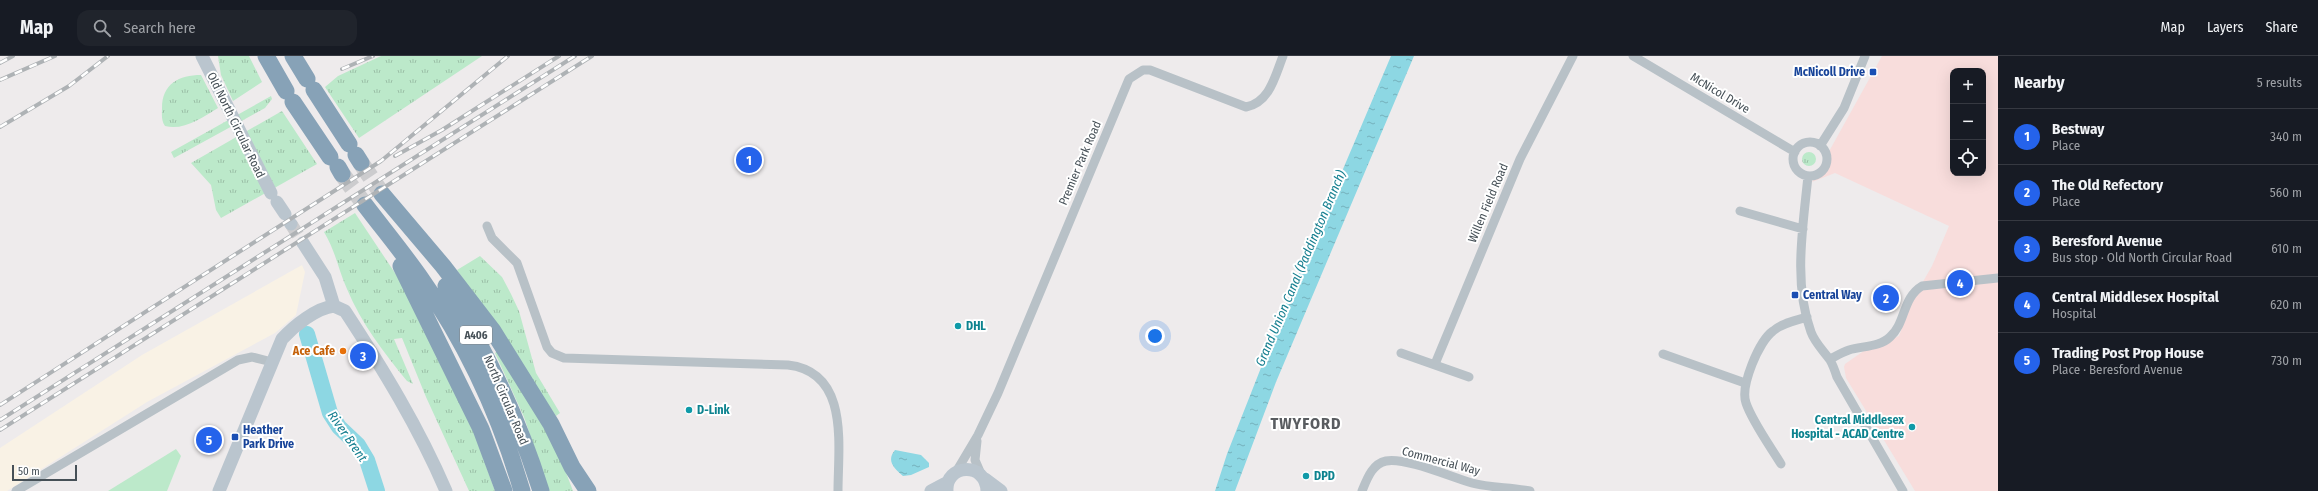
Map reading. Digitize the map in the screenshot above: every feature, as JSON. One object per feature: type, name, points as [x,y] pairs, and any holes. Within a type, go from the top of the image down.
[{"type":"highway","points":[[265,56],[290,97],[337,166]]},
{"type":"highway","points":[[294,56],[310,85],[355,154]]},
{"type":"highway","name":"North Circular Road","points":[[540,491],[513,411],[485,352],[436,270],[382,194],[444,266],[493,331],[550,424],[572,468]]},
{"type":"highway","name":"North Circular Road","points":[[504,491],[481,429],[413,289],[365,205],[422,280],[471,362],[496,416],[522,491]]},
{"type":"highway","points":[[572,468],[580,491]]},
{"type":"highway","points":[[572,468],[588,491]]},
{"type":"street","name":"Old North Circular Road","points":[[202,56],[274,198],[289,221]]},
{"type":"street","name":"Premier Park Road","points":[[950,482],[978,435],[1007,371],[1128,79],[1143,70],[1157,72],[1246,107],[1255,105],[1265,97],[1283,56]]},
{"type":"street","name":"Willen Field Road","points":[[1436,364],[1520,159],[1573,56]]},
{"type":"street","name":"McNicol Drive","points":[[1633,56],[1795,152]]},
{"type":"street","points":[[1820,146],[1844,108],[1862,57]]},
{"type":"street","points":[[1807,143],[1820,146],[1826,152],[1826,164],[1818,174],[1808,176],[1799,172],[1795,167],[1793,158],[1795,152],[1807,143]]},
{"type":"street","points":[[1808,176],[1802,229],[1801,273],[1807,317],[1814,340],[1830,359],[1837,377],[1903,491]]},
{"type":"street","points":[[1740,211],[1802,229]]},
{"type":"street","points":[[487,226],[492,238],[517,263],[547,347],[552,353],[564,358],[788,365],[808,370],[826,385],[837,410],[838,491]]},
{"type":"street","points":[[303,243],[325,277],[334,306]]},
{"type":"street","points":[[1830,359],[1849,350],[1876,344],[1890,338],[1900,326],[1912,294],[1922,286],[1998,278]]},
{"type":"street","points":[[219,491],[279,344],[288,333],[318,311],[334,306],[345,311],[405,407],[432,457],[446,491]]},
{"type":"street","points":[[1780,464],[1745,402],[1745,383],[1764,340],[1780,326],[1807,317]]},
{"type":"street","points":[[1401,353],[1436,364],[1468,377]]},
{"type":"street","points":[[1663,354],[1745,383]]},
{"type":"street","points":[[16,491],[238,360],[252,356],[272,362]]},
{"type":"street","name":"Premier Park Road","points":[[978,435],[975,460],[984,482]]},
{"type":"street","name":"Commercial Way","points":[[1362,491],[1369,474],[1378,464],[1386,460],[1406,462],[1473,483],[1530,491]]},
{"type":"street","points":[[931,491],[950,482],[969,469],[984,482],[1000,491]]},
{"type":"shaded area","points":[[1882,56],[1998,56],[1998,491],[1915,491],[1846,378],[1844,367],[1845,364],[1868,348],[1899,336],[1913,299],[1932,266],[1949,226],[1835,173],[1812,182]]},
{"type":"shaded area","points":[[302,265],[305,272],[296,315],[275,333],[147,402],[7,491],[0,491],[0,448],[142,355]]},
{"type":"green space","points":[[218,56],[249,56],[262,82],[233,101],[221,75]]},
{"type":"green space","points":[[381,56],[482,56],[359,138],[325,87],[338,76]]},
{"type":"green space","points":[[193,75],[201,75],[218,108],[192,123],[179,127],[165,126],[162,120],[162,108],[165,93],[169,87],[173,82],[179,79]]},
{"type":"green space","points":[[271,96],[272,99],[265,108],[174,158],[171,152]]},
{"type":"green space","points":[[282,111],[317,164],[221,218],[216,210],[211,185],[191,163]]},
{"type":"green space","points":[[1806,152],[1812,152],[1816,156],[1816,162],[1812,166],[1806,166],[1802,162],[1802,156]]},
{"type":"green space","points":[[355,213],[399,279],[470,421],[495,491],[469,491],[426,397],[402,338],[394,339],[413,384],[407,381],[382,349],[359,314],[344,282],[324,232]]},
{"type":"green space","points":[[480,256],[502,277],[511,294],[519,311],[536,373],[560,413],[556,416],[457,270]]},
{"type":"green space","points":[[498,351],[549,437],[566,472],[573,491],[549,491],[524,417],[495,353]]},
{"type":"green space","points":[[176,449],[181,456],[167,491],[108,491]]},
{"type":"water","points":[[1391,56],[1414,56],[1276,382],[1235,491],[1215,491],[1227,454],[1290,294]]},
{"type":"water","points":[[895,450],[921,455],[929,463],[929,467],[911,475],[903,476],[894,467],[891,461],[892,454]]},
{"type":"waterway","name":"River Brent","points":[[307,334],[330,413],[339,427],[358,445],[367,460],[377,491]]},
{"type":"tunnel","points":[[361,163],[382,194]]},
{"type":"tunnel","points":[[342,174],[365,205]]},
{"type":"tunnel","points":[[291,224],[303,243]]},
{"type":"railway","points":[[0,63],[13,56]]},
{"type":"railway","points":[[0,80],[55,56]]},
{"type":"railway","points":[[0,127],[69,86],[108,56]]},
{"type":"railway","points":[[342,69],[373,56]]},
{"type":"railway","points":[[0,405],[381,161],[508,56]]},
{"type":"railway","points":[[395,156],[442,130],[559,56]]},
{"type":"railway","points":[[0,420],[575,56]]},
{"type":"railway","points":[[0,430],[592,56]]},
{"type":"place","name":"McNicoll Drive","points":[[1873,72]]},
{"type":"place","name":"Bestway","points":[[749,160]]},
{"type":"place","name":"Central Middlesex Hospital","points":[[1960,283]]},
{"type":"place","name":"Central Way","points":[[1795,295]]},
{"type":"place","name":"The Old Refectory","points":[[1886,298]]},
{"type":"place","name":"DHL","points":[[958,326]]},
{"type":"place","name":"Ace Cafe","points":[[343,351]]},
{"type":"place","name":"Beresford Avenue","points":[[363,356]]},
{"type":"place","name":"D-Link","points":[[689,410]]},
{"type":"place","name":"Central Middlesex Hospital - ACAD Centre","points":[[1912,427]]},
{"type":"place","name":"Heather Park Drive","points":[[235,437]]},
{"type":"place","name":"Trading Post Prop House","points":[[209,440]]},
{"type":"place","name":"DPD","points":[[1306,476]]},
{"type":"district","name":"TWYFORD","points":[[1306,423]]},
{"type":"water label","name":"Grand Union Canal (Paddington Branch)","points":[[1300,268]]}]
